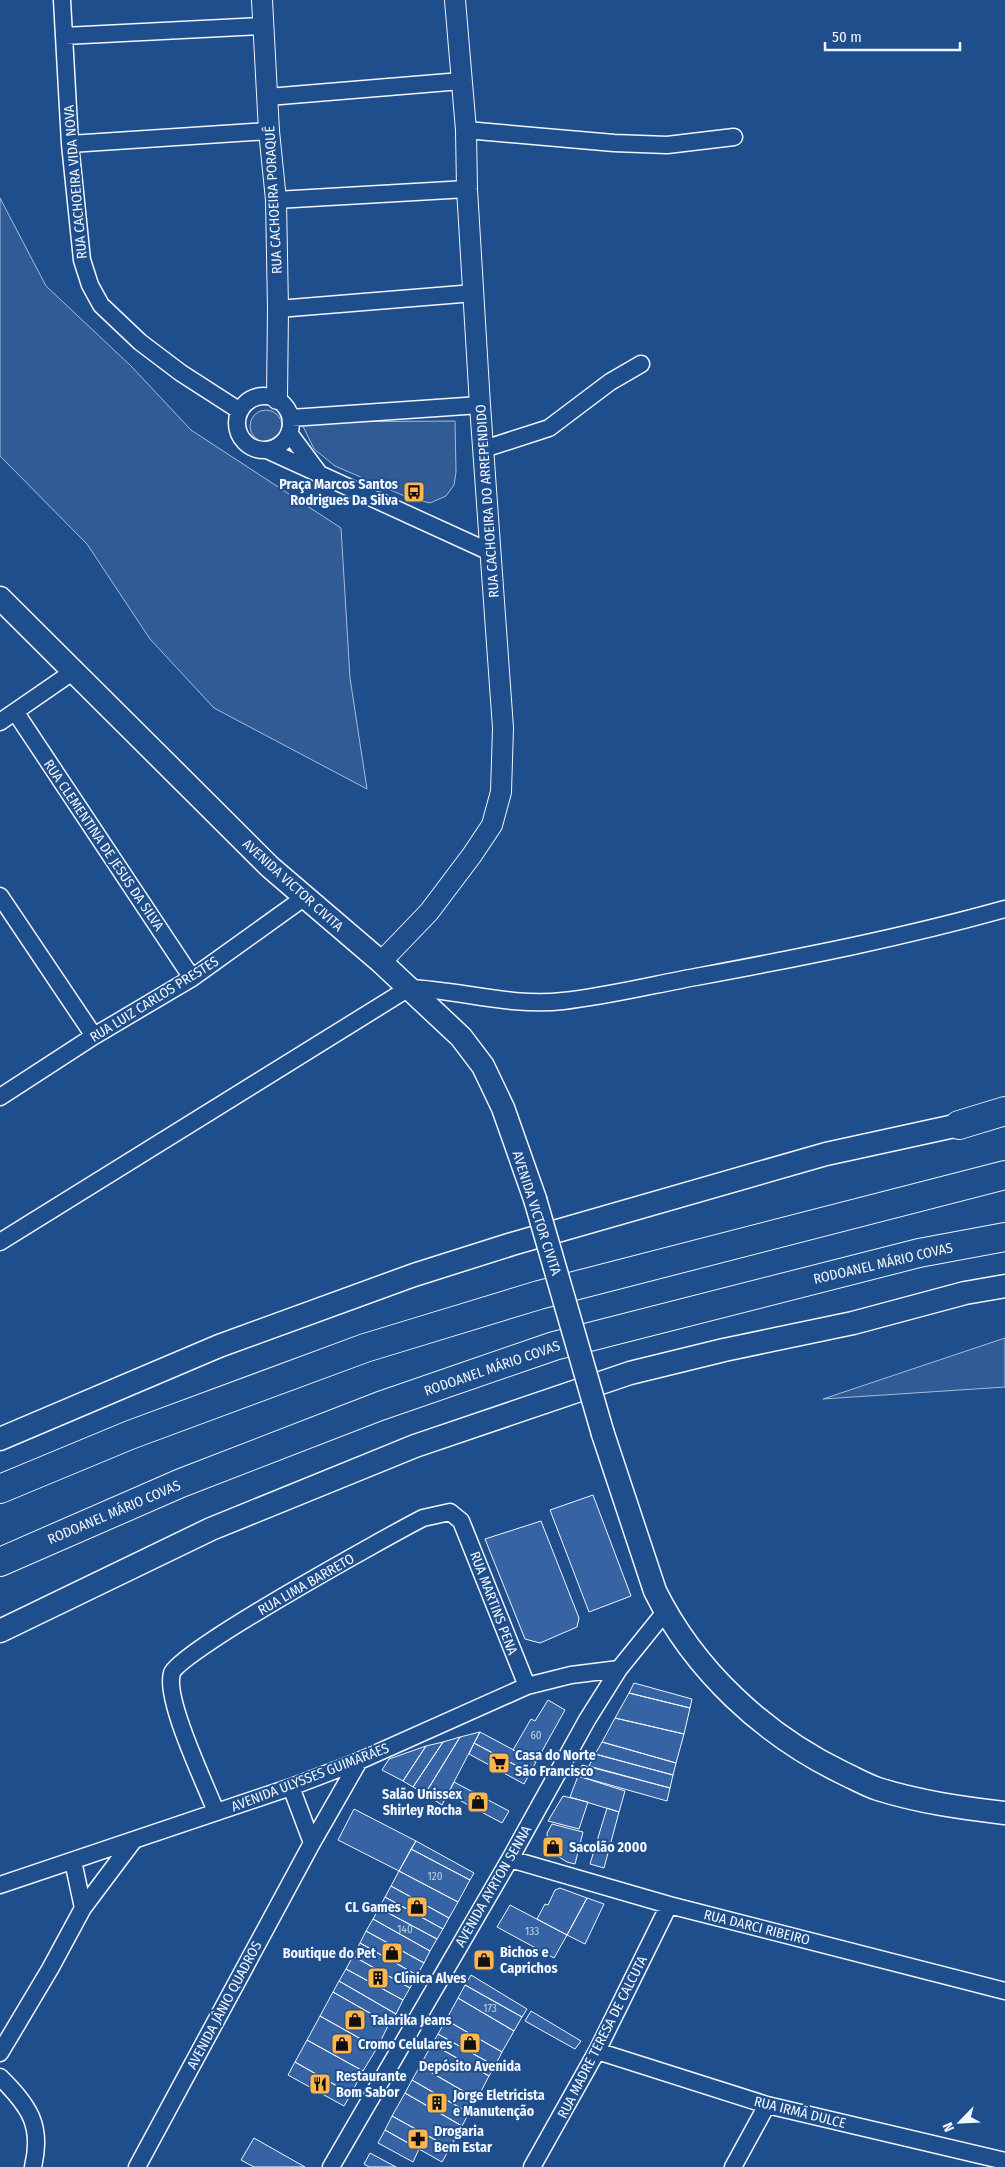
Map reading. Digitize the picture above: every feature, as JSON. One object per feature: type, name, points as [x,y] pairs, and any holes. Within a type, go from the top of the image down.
[{"type":"highway","points":[[959,1125],[1005,1111]]},
{"type":"highway","points":[[959,1125],[1005,1120]]},
{"type":"highway","points":[[0,1490],[130,1435],[364,1348],[539,1295],[1005,1175]]},
{"type":"highway","name":"RODOANEL MÁRIO COVAS","points":[[0,1562],[181,1483],[380,1406],[554,1346],[919,1253],[1005,1237]]},
{"type":"main road","name":"AVENIDA VICTOR CIVITA","points":[[0,598],[270,867],[381,962],[461,1037],[483,1066],[503,1108],[535,1199],[604,1434],[655,1591],[665,1612],[681,1636],[715,1677],[762,1724],[815,1760],[876,1789],[955,1808],[1005,1813]]},
{"type":"main road","points":[[0,1439],[219,1346],[414,1275],[512,1244],[826,1154],[959,1125]]},
{"type":"main road","points":[[0,1631],[211,1529],[425,1443],[630,1373],[724,1350],[853,1323],[965,1292],[1005,1286]]},
{"type":"street","name":"RUA CACHOEIRA VIDA NOVA","points":[[62,0],[70,144],[82,260],[90,285],[101,305],[140,342],[181,373],[240,411]]},
{"type":"street","name":"RUA CACHOEIRA PORAQUÊ","points":[[262,0],[269,132],[276,200],[277,399]]},
{"type":"street","name":"RUA CACHOEIRA DO ARREPENDIDO","points":[[381,962],[429,912],[472,855],[492,825],[502,792],[503,728],[480,405],[467,189],[466,130],[455,0]]},
{"type":"street","points":[[64,36],[264,26]]},
{"type":"street","points":[[268,97],[461,80]]},
{"type":"street","points":[[466,130],[614,143],[667,145],[734,137]]},
{"type":"street","points":[[70,144],[269,132]]},
{"type":"street","points":[[276,200],[467,189]]},
{"type":"street","points":[[278,309],[474,293]]},
{"type":"street","points":[[484,449],[549,428],[610,382],[641,364]]},
{"type":"street","points":[[290,426],[281,444],[267,450],[259,450],[244,442],[237,427],[240,411],[247,402],[256,397],[267,396],[277,399],[286,407],[290,426],[318,472]]},
{"type":"street","points":[[290,426],[480,405]]},
{"type":"street","points":[[267,450],[490,552]]},
{"type":"street","points":[[0,722],[74,671]]},
{"type":"street","name":"RUA CLEMENTINA DE JESUS DA SILVA","points":[[16,712],[192,978]]},
{"type":"street","points":[[0,896],[94,1036]]},
{"type":"street","name":"RUA LUIZ CARLOS PRESTES","points":[[0,1097],[94,1036],[192,978],[305,897]]},
{"type":"street","points":[[0,1242],[409,988],[444,990],[504,1001],[562,1002],[769,964],[904,935],[1005,909]]},
{"type":"street","name":"RUA LIMA BARRETO","points":[[216,1812],[182,1726],[170,1686],[172,1670],[181,1660],[230,1629],[376,1543],[423,1518],[450,1512],[461,1520]]},
{"type":"street","name":"RUA MARTINS PENA","points":[[461,1520],[527,1686]]},
{"type":"street","name":"AVENIDA AYRTON SENNA","points":[[331,2167],[510,1859],[587,1720],[619,1669],[665,1612]]},
{"type":"street","name":"AVENIDA ULYSSES GUIMARÃES","points":[[0,1884],[291,1787],[359,1761],[527,1686],[571,1675],[619,1669]]},
{"type":"street","name":"AVENIDA JÂNIO QUADROS","points":[[137,2167],[312,1843],[359,1761]]},
{"type":"street","points":[[291,1787],[312,1843]]},
{"type":"street","points":[[0,2053],[50,1969],[82,1908],[134,1840]]},
{"type":"street","name":"RUA DARCI RIBEIRO","points":[[510,1859],[669,1905],[1005,1991]]},
{"type":"street","points":[[73,1861],[82,1908]]},
{"type":"street","name":"RUA MADRE TERESA DE CALCUTA","points":[[532,2167],[597,2051],[669,1905]]},
{"type":"street","name":"RUA IRMÃ DULCE","points":[[597,2051],[767,2105],[1005,2161]]},
{"type":"street","points":[[0,2077],[24,2104],[35,2124],[38,2147],[33,2167]]},
{"type":"street","points":[[733,2167],[767,2105]]},
{"type":"shaded area","points":[[0,198],[46,286],[131,366],[191,430],[341,528],[350,678],[367,789],[214,708],[150,639],[87,544],[0,456]]},
{"type":"shaded area","points":[[266,410],[272,411],[277,415],[281,420],[281,432],[277,437],[272,441],[266,442],[260,441],[255,437],[251,432],[250,426],[251,420],[255,415],[260,411]]},
{"type":"shaded area","points":[[455,421],[456,472],[454,485],[446,496],[430,503],[409,498],[335,466],[314,449],[301,422]]},
{"type":"shaded area","points":[[1005,1338],[1005,1387],[823,1399]]},
{"type":"building","points":[[593,1495],[631,1596],[589,1612],[550,1510]]},
{"type":"building","points":[[541,1521],[579,1618],[577,1627],[540,1643],[525,1639],[485,1539]]},
{"type":"building","points":[[634,1683],[692,1699],[690,1708],[629,1693]]},
{"type":"building","points":[[629,1693],[690,1708],[684,1734],[615,1718]]},
{"type":"building","points":[[548,1700],[565,1710],[536,1762],[513,1750],[531,1719],[535,1721]]},
{"type":"building","points":[[615,1718],[684,1734],[676,1763],[602,1742]]},
{"type":"building","points":[[480,1732],[536,1762],[530,1773],[474,1743]]},
{"type":"building","points":[[480,1732],[442,1805],[425,1794],[460,1737]]},
{"type":"building","points":[[460,1737],[425,1794],[413,1787],[443,1742]]},
{"type":"building","points":[[443,1742],[413,1787],[403,1781],[426,1746]]},
{"type":"building","points":[[602,1742],[676,1763],[673,1775],[595,1754]]},
{"type":"building","name":"Casa do Norte São Francisco","points":[[474,1743],[530,1773],[524,1784],[469,1754]]},
{"type":"building","points":[[426,1746],[403,1781],[382,1770],[389,1759]]},
{"type":"building","points":[[595,1754],[673,1775],[670,1788],[589,1766]]},
{"type":"building","points":[[582,1765],[670,1788],[667,1801],[578,1776]]},
{"type":"building","points":[[578,1776],[625,1791],[619,1812],[570,1797]]},
{"type":"building","name":"Salão Unissex Shirley Rocha","points":[[454,1782],[509,1811],[502,1823],[448,1794]]},
{"type":"building","points":[[563,1796],[588,1802],[579,1829],[548,1821]]},
{"type":"building","points":[[607,1808],[619,1812],[604,1868],[590,1864]]},
{"type":"building","points":[[354,1809],[416,1841],[399,1871],[338,1840]]},
{"type":"building","points":[[552,1824],[583,1832],[575,1864],[567,1862],[551,1852],[547,1833]]},
{"type":"building","points":[[416,1841],[474,1873],[470,1880],[411,1849]]},
{"type":"building","points":[[411,1849],[470,1880],[458,1902],[399,1871]]},
{"type":"building","points":[[399,1871],[458,1902],[449,1918],[391,1886]]},
{"type":"building","name":"CL Games","points":[[391,1886],[449,1918],[443,1929],[385,1897]]},
{"type":"building","points":[[560,1888],[587,1898],[567,1935],[537,1919],[545,1904],[548,1905],[555,1890]]},
{"type":"building","points":[[385,1897],[443,1929],[437,1939],[379,1908]]},
{"type":"building","points":[[587,1898],[604,1904],[585,1944],[567,1935]]},
{"type":"building","points":[[510,1905],[567,1935],[554,1958],[497,1927]]},
{"type":"building","points":[[379,1908],[437,1939],[430,1951],[373,1919]]},
{"type":"building","points":[[373,1919],[430,1951],[424,1963],[366,1931]]},
{"type":"building","name":"Boutique do Pet","points":[[366,1931],[424,1963],[417,1975],[360,1943]]},
{"type":"building","points":[[360,1943],[417,1975],[410,1988],[353,1956]]},
{"type":"building","name":"Clínica Alves","points":[[353,1956],[410,1988],[403,2000],[346,1969]]},
{"type":"building","points":[[346,1969],[403,2000],[396,2014],[339,1981]]},
{"type":"building","points":[[471,1975],[527,2009],[522,2017],[465,1985]]},
{"type":"building","points":[[339,1981],[396,2014],[389,2024],[333,1992]]},
{"type":"building","points":[[465,1985],[522,2017],[514,2031],[458,1998]]},
{"type":"building","name":"Talarika Jeans","points":[[333,1992],[389,2024],[377,2048],[320,2016]]},
{"type":"building","points":[[458,1998],[514,2031],[502,2052],[446,2020]]},
{"type":"building","points":[[531,2011],[581,2041],[575,2049],[525,2021]]},
{"type":"building","name":"Cromo Celulares","points":[[320,2016],[377,2048],[363,2071],[307,2040]]},
{"type":"building","name":"Depósito Avenida","points":[[446,2020],[502,2052],[495,2066],[438,2034]]},
{"type":"building","points":[[438,2034],[495,2066],[489,2076],[432,2044]]},
{"type":"building","points":[[307,2040],[363,2071],[351,2094],[295,2062]]},
{"type":"building","points":[[432,2044],[489,2076],[477,2099],[420,2066]]},
{"type":"building","name":"Restaurante Bom Sabor","points":[[295,2062],[351,2094],[344,2106],[288,2075]]},
{"type":"building","points":[[420,2066],[477,2099],[469,2113],[412,2080]]},
{"type":"building","name":"Jorge Eletricista e Manutenção","points":[[412,2080],[469,2113],[462,2126],[405,2093]]},
{"type":"building","points":[[405,2093],[462,2126],[450,2148],[392,2116]]},
{"type":"building","name":"Drogaria Bem Estar","points":[[392,2116],[450,2148],[442,2162],[385,2130]]},
{"type":"building","points":[[385,2130],[419,2149],[413,2162],[378,2143]]},
{"type":"building","points":[[254,2138],[305,2167],[254,2167],[241,2160]]},
{"type":"building","points":[[370,2153],[396,2167],[369,2167],[364,2164]]},
{"type":"place","name":"Praça Marcos Santos Rodrigues Da Silva","points":[[414,492]]},
{"type":"place","name":"Casa do Norte São Francisco","points":[[499,1763]]},
{"type":"place","name":"Salão Unissex Shirley Rocha","points":[[478,1802]]},
{"type":"place","name":"Sacolão 2000","points":[[553,1847]]},
{"type":"place","name":"CL Games","points":[[417,1907]]},
{"type":"place","name":"Boutique do Pet","points":[[392,1953]]},
{"type":"place","name":"Bichos e Caprichos","points":[[484,1960]]},
{"type":"place","name":"Clínica Alves","points":[[378,1978]]},
{"type":"place","name":"Talarika Jeans","points":[[355,2020]]},
{"type":"place","name":"Depósito Avenida","points":[[470,2043]]},
{"type":"place","name":"Cromo Celulares","points":[[342,2044]]},
{"type":"place","name":"Restaurante Bom Sabor","points":[[320,2084]]},
{"type":"place","name":"Jorge Eletricista e Manutenção","points":[[437,2103]]},
{"type":"place","name":"Drogaria Bem Estar","points":[[418,2139]]}]
